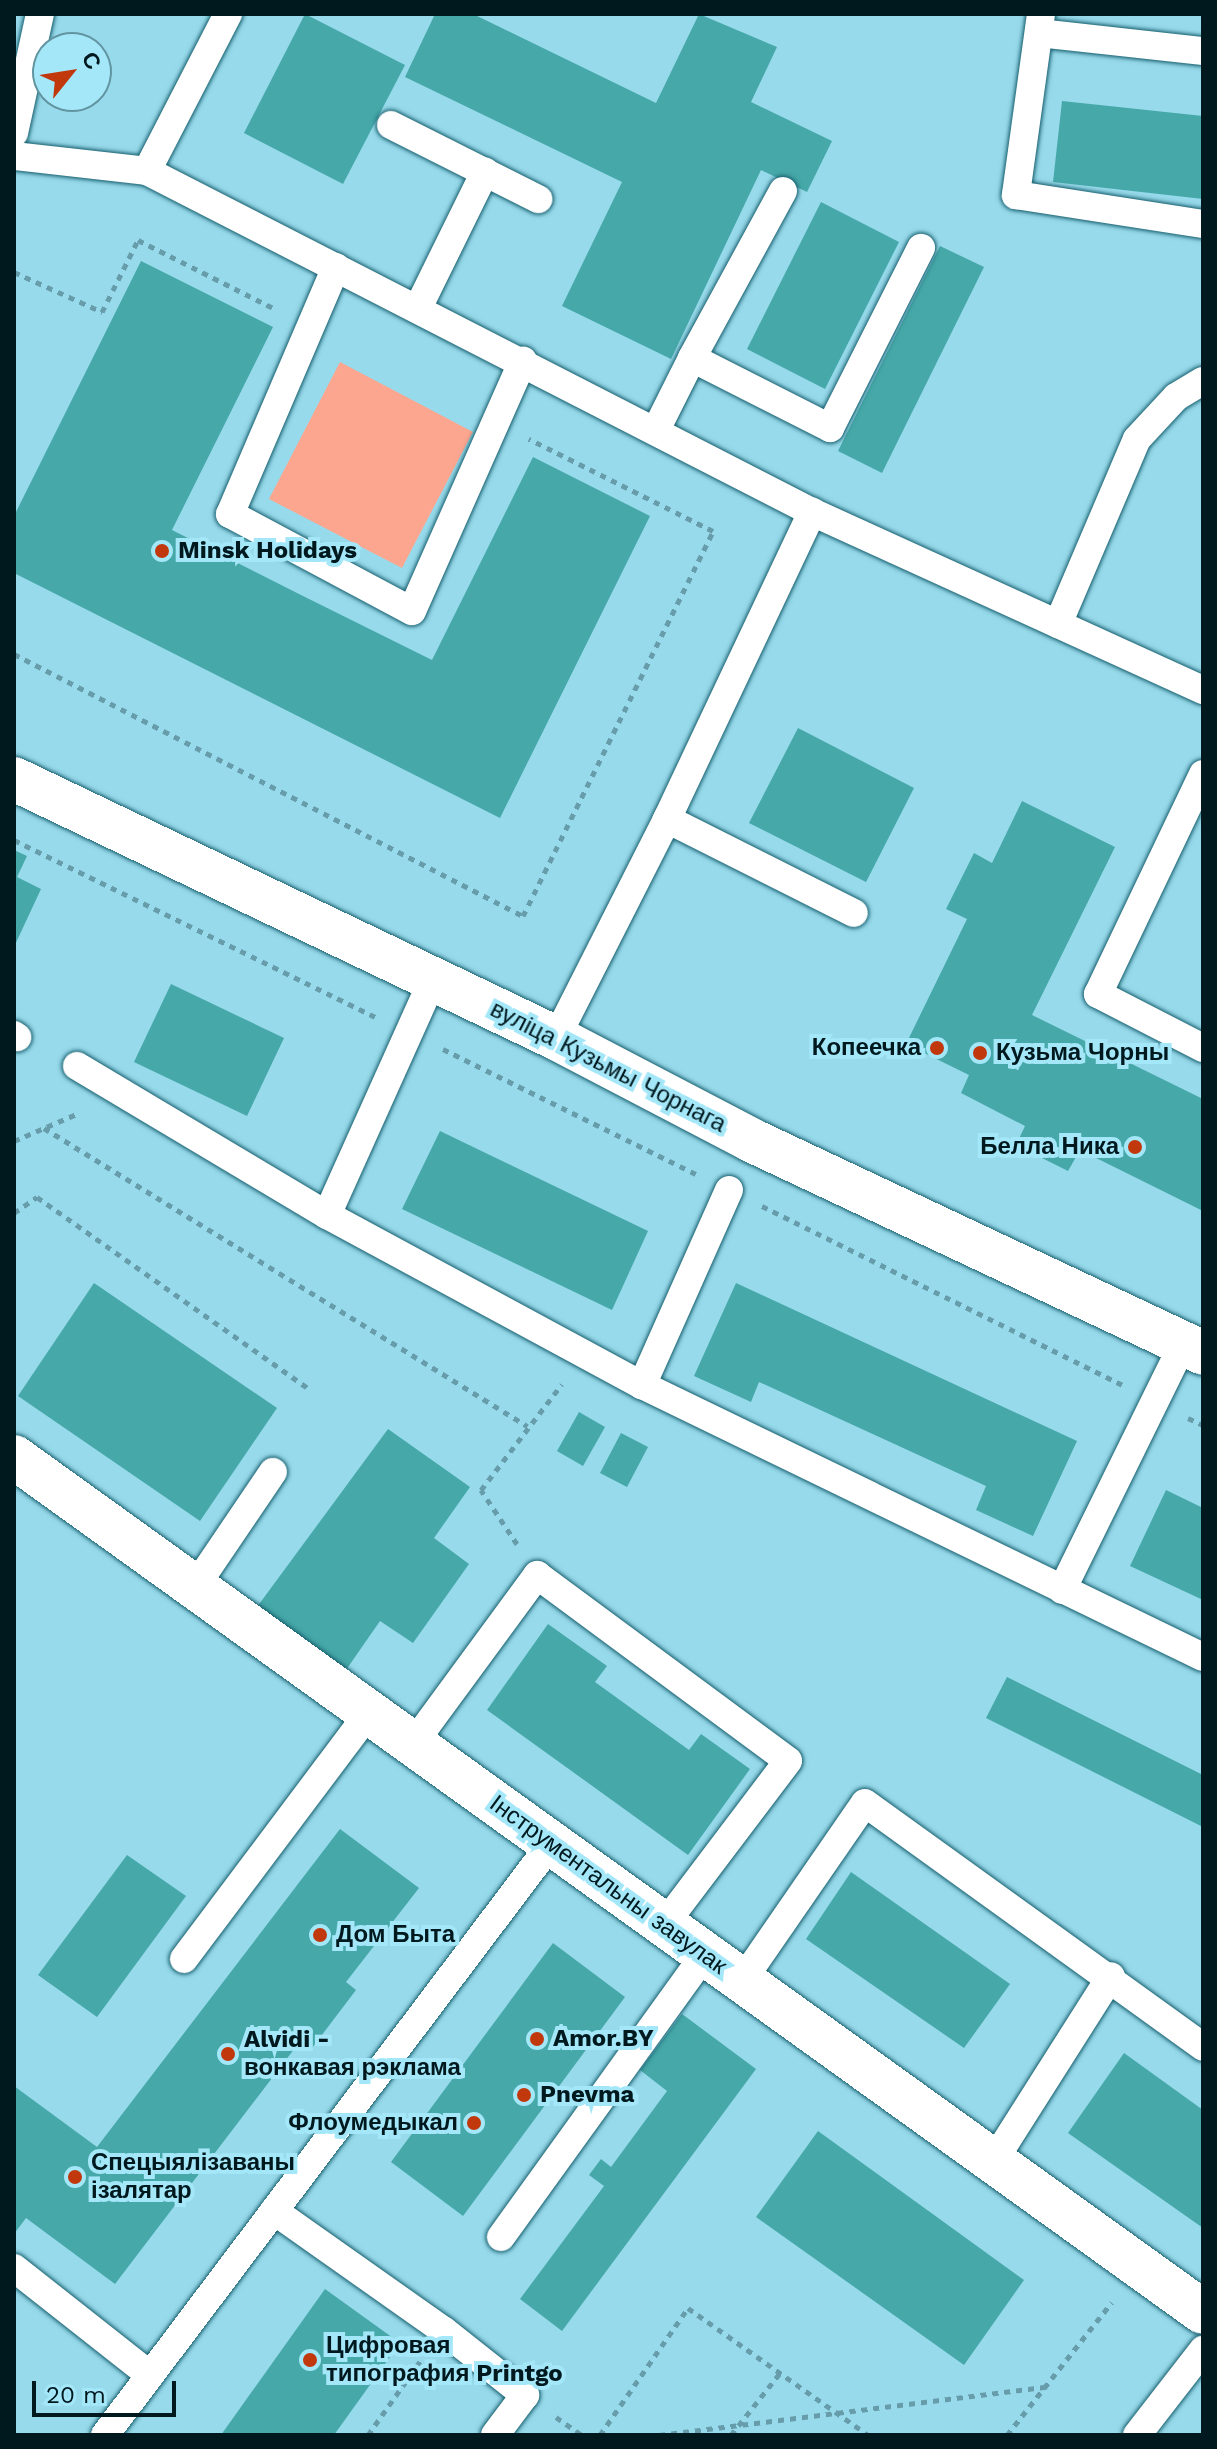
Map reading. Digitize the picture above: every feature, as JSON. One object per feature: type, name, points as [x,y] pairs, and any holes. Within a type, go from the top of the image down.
[{"type":"street","name":"вуліца Кузьмы Чорнага","points":[[14,779],[556,1038],[751,1140],[1193,1349]]},
{"type":"street","name":"Інструментальны завулак","points":[[14,1457],[1203,2312]]},
{"type":"lane","points":[[14,133],[40,14]]},
{"type":"lane","points":[[147,171],[228,14]]},
{"type":"lane","points":[[1203,51],[1040,24],[1016,195],[1203,224]]},
{"type":"lane","points":[[391,125],[538,199]]},
{"type":"lane","points":[[14,156],[147,171],[523,360],[812,512],[1203,690]]},
{"type":"lane","points":[[418,308],[485,172]]},
{"type":"lane","points":[[656,430],[783,191]]},
{"type":"lane","points":[[692,358],[830,428],[921,248]]},
{"type":"lane","points":[[336,267],[230,514],[412,611],[523,360]]},
{"type":"lane","points":[[1058,624],[1137,439],[1176,397],[1203,381]]},
{"type":"lane","points":[[556,1038],[667,819],[812,512]]},
{"type":"lane","points":[[1203,774],[1098,994],[1203,1048]]},
{"type":"lane","points":[[667,819],[854,913]]},
{"type":"lane","points":[[327,1215],[433,979]]},
{"type":"lane","points":[[77,1066],[127,1093],[327,1215],[642,1385],[1203,1657]]},
{"type":"lane","points":[[642,1385],[729,1190]]},
{"type":"lane","points":[[1062,1590],[1153,1400],[1193,1349]]},
{"type":"lane","points":[[195,1587],[273,1472]]},
{"type":"lane","points":[[413,1744],[537,1575],[788,1761],[664,1925]]},
{"type":"lane","points":[[184,1959],[369,1713]]},
{"type":"lane","points":[[742,1981],[865,1803],[1111,1976],[1203,2047]]},
{"type":"lane","points":[[105,2435],[551,1844]]},
{"type":"lane","points":[[501,2237],[704,1956]]},
{"type":"lane","points":[[993,2162],[1111,1976]]},
{"type":"lane","points":[[274,2211],[443,2330],[525,2395],[495,2435]]},
{"type":"lane","points":[[14,2268],[150,2375]]},
{"type":"lane","points":[[1137,2435],[1203,2350]]},
{"type":"path","points":[[14,272],[102,312],[138,240],[311,328]]},
{"type":"path","points":[[14,654],[523,916],[713,531],[495,423]]},
{"type":"path","points":[[14,840],[1203,1425]]},
{"type":"path","points":[[14,1141],[127,1093]]},
{"type":"path","points":[[44,1128],[527,1426]]},
{"type":"path","points":[[14,1213],[37,1197],[311,1390]]},
{"type":"path","points":[[537,1575],[481,1490],[527,1426],[586,1354]]},
{"type":"path","points":[[1007,2435],[1139,2266]]},
{"type":"path","points":[[600,2435],[688,2308],[868,2435]]},
{"type":"path","points":[[368,2435],[443,2330]]},
{"type":"path","points":[[731,2435],[780,2373]]},
{"type":"path","points":[[659,2435],[832,2410],[1046,2387]]},
{"type":"shaded area","points":[[340,362],[473,432],[402,568],[269,499]]},
{"type":"building","points":[[305,14],[405,65],[343,184],[244,133]]},
{"type":"building","points":[[435,14],[473,14],[656,103],[699,14],[777,47],[751,102],[832,141],[807,192],[761,170],[671,359],[562,306],[622,182],[405,77]]},
{"type":"building","points":[[1062,101],[1203,116],[1203,199],[1053,182]]},
{"type":"building","points":[[821,202],[899,242],[825,389],[747,349]]},
{"type":"building","points":[[940,246],[984,267],[882,473],[838,451]]},
{"type":"building","points":[[141,261],[273,327],[172,530],[301,595],[432,660],[533,457],[650,516],[500,818],[14,573],[14,516]]},
{"type":"building","points":[[798,728],[914,788],[866,882],[749,823]]},
{"type":"building","points":[[1022,801],[1115,847],[1032,1015],[1203,1099],[1203,1211],[1080,1150],[1068,1171],[1016,1145],[1025,1126],[961,1093],[969,1075],[906,1044],[967,919],[946,909],[974,853],[992,863]]},
{"type":"building","points":[[14,850],[27,856],[17,877],[41,889],[14,947]]},
{"type":"building","points":[[171,984],[284,1038],[247,1116],[134,1062]]},
{"type":"building","points":[[440,1131],[648,1231],[612,1310],[402,1209]]},
{"type":"building","points":[[94,1283],[277,1408],[200,1521],[18,1396]]},
{"type":"building","points":[[736,1283],[1077,1441],[1033,1536],[976,1510],[986,1486],[759,1382],[751,1402],[694,1376]]},
{"type":"building","points":[[579,1412],[605,1427],[583,1466],[557,1451]]},
{"type":"building","points":[[388,1429],[470,1487],[434,1538],[469,1564],[413,1643],[380,1621],[346,1670],[257,1607]]},
{"type":"building","points":[[621,1433],[648,1447],[627,1487],[600,1473]]},
{"type":"building","points":[[1166,1490],[1203,1508],[1203,1600],[1130,1566]]},
{"type":"building","points":[[548,1624],[607,1666],[595,1682],[689,1750],[701,1734],[750,1769],[688,1855],[487,1710]]},
{"type":"building","points":[[1007,1677],[1203,1775],[1203,1827],[986,1718]]},
{"type":"building","points":[[340,1829],[419,1888],[346,1982],[356,1990],[312,2048],[301,2040],[115,2284],[26,2218],[14,2234],[14,2086],[97,2147]]},
{"type":"building","points":[[127,1855],[186,1896],[97,2017],[38,1975]]},
{"type":"building","points":[[851,1872],[1010,1984],[964,2048],[806,1939]]},
{"type":"building","points":[[553,1943],[625,1997],[463,2216],[391,2162]]},
{"type":"building","points":[[682,2014],[756,2069],[562,2331],[520,2299],[604,2186],[589,2175],[601,2159],[611,2167],[667,2091],[640,2070]]},
{"type":"building","points":[[1124,2053],[1203,2110],[1203,2228],[1068,2133]]},
{"type":"building","points":[[818,2131],[1024,2280],[964,2365],[756,2217]]},
{"type":"building","points":[[325,2289],[400,2343],[334,2435],[221,2435]]},
{"type":"place","name":"Minsk Holidays","points":[[162,551]]},
{"type":"place","name":"Копеечка","points":[[937,1048]]},
{"type":"place","name":"Кузьма Чорны","points":[[980,1053]]},
{"type":"place","name":"Белла Ника","points":[[1135,1147]]},
{"type":"place","name":"Дом Быта","points":[[320,1935]]},
{"type":"place","name":"Amor.BY","points":[[537,2039]]},
{"type":"place","name":"Alvidi - вонкавая рэклама","points":[[228,2054]]},
{"type":"place","name":"Pnevma","points":[[524,2095]]},
{"type":"place","name":"Флоумедыкал","points":[[474,2123]]},
{"type":"place","name":"Спецыялізаваны ізалятар","points":[[75,2177]]},
{"type":"place","name":"Цифровая типография Printgo","points":[[310,2360]]}]
